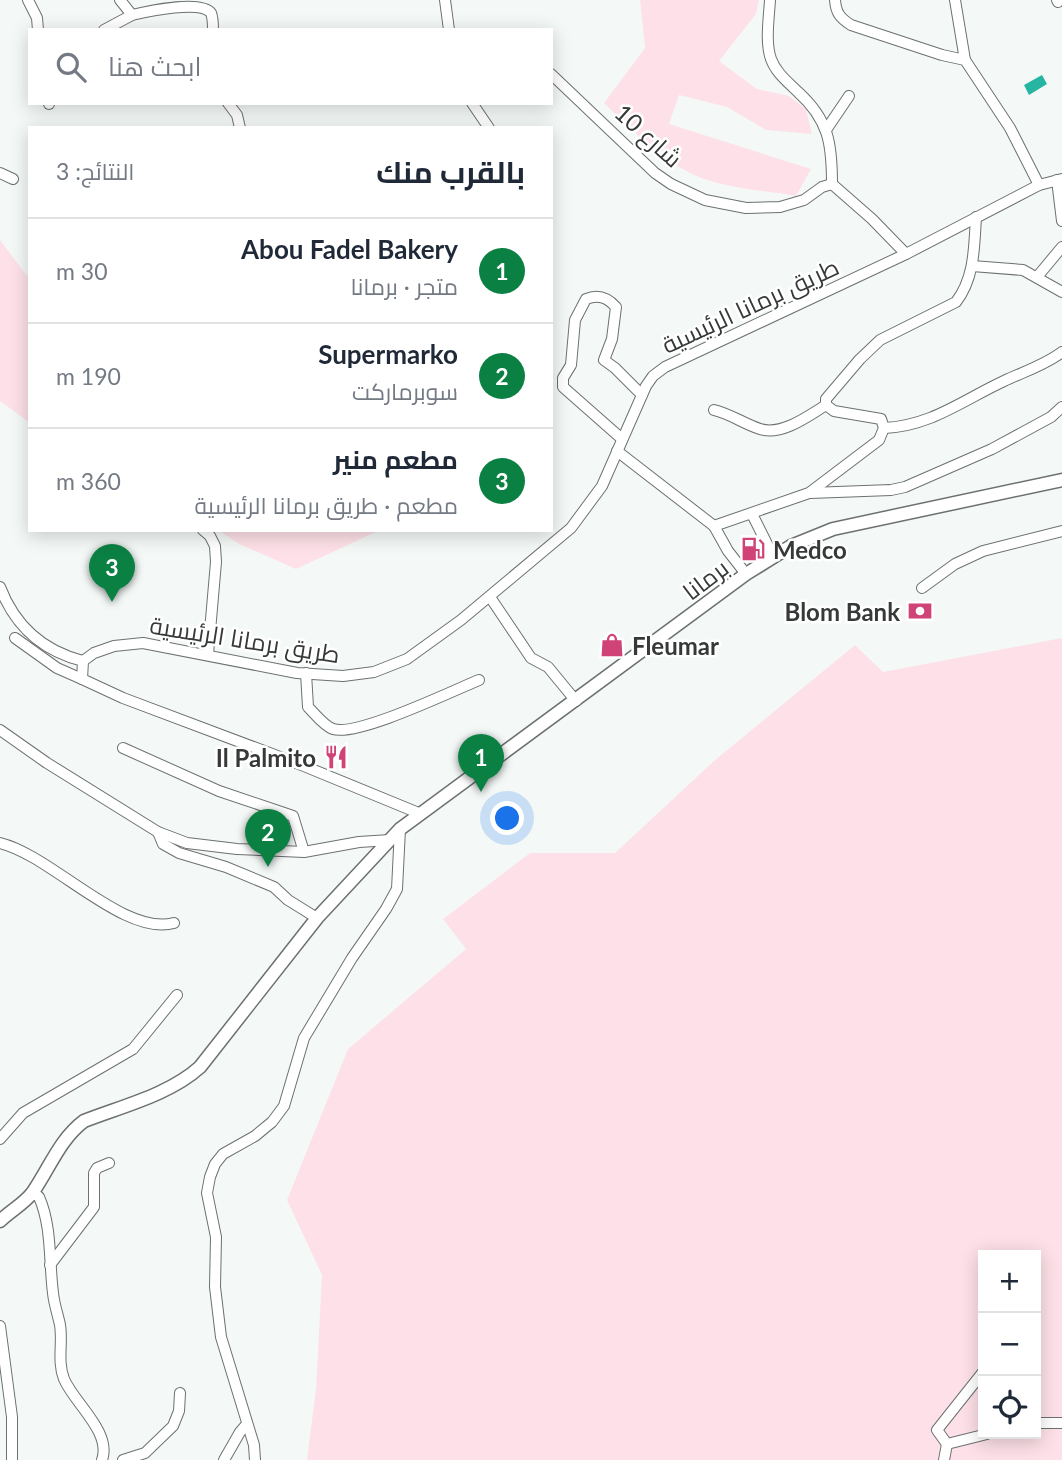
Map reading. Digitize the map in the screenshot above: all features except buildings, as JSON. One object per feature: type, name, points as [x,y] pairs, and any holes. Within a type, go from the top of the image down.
[{"type":"main road","name":"برمانا","points":[[421,814],[746,574],[791,546],[833,529],[1062,480]]},
{"type":"main road","points":[[3,1216],[33,1192],[72,1129],[83,1121],[171,1087],[188,1078],[200,1067],[317,918],[400,829],[421,814]]},
{"type":"street","points":[[28,0],[37,18],[38,28]]},
{"type":"street","points":[[120,0],[132,15]]},
{"type":"street","points":[[445,0],[449,28]]},
{"type":"street","points":[[770,0],[768,46],[776,70],[816,108],[827,130],[832,184],[906,254]]},
{"type":"street","points":[[835,0],[836,13],[851,25],[965,60]]},
{"type":"street","points":[[955,0],[965,60],[1010,128],[1039,185]]},
{"type":"street","points":[[108,28],[132,15],[174,5],[198,4],[211,13],[214,28]]},
{"type":"street","name":"شارع 10","points":[[553,76],[655,173],[705,200],[746,208],[780,206],[804,200],[822,187],[832,184]]},
{"type":"street","points":[[827,130],[849,96]]},
{"type":"street","points":[[230,105],[240,126]]},
{"type":"street","points":[[473,105],[488,126]]},
{"type":"street","points":[[0,173],[13,180]]},
{"type":"street","points":[[1059,179],[1062,221]]},
{"type":"street","name":"طريق برمانا الرئيسية","points":[[83,661],[94,653],[114,646],[143,643],[245,663],[343,676],[374,672],[407,659],[490,597],[571,528],[603,486],[642,395],[653,376],[665,367],[906,254],[1039,185],[1059,179]]},
{"type":"street","points":[[826,405],[826,399],[845,376],[880,340],[956,302],[969,281],[976,217]]},
{"type":"street","points":[[1037,277],[1062,247]]},
{"type":"street","points":[[972,266],[1015,268],[1062,292]]},
{"type":"street","points":[[622,439],[564,387],[563,378],[571,365],[575,320],[586,299],[596,295],[610,300],[616,307],[612,339],[604,360],[642,395]]},
{"type":"street","points":[[884,428],[901,427],[934,418],[968,398],[1062,352]]},
{"type":"street","points":[[715,410],[771,431],[807,417],[826,405]]},
{"type":"street","points":[[714,526],[809,493],[879,440],[884,428],[881,419],[834,411],[826,405]]},
{"type":"street","points":[[809,493],[891,490],[905,487],[992,449],[1062,407]]},
{"type":"street","points":[[617,451],[714,526],[728,551],[746,574]]},
{"type":"street","points":[[752,514],[774,556]]},
{"type":"street","points":[[922,588],[955,564],[984,551],[1062,531]]},
{"type":"street","points":[[205,532],[215,546],[216,562],[208,654]]},
{"type":"street","points":[[0,587],[14,614],[28,631],[52,651],[83,661],[82,679]]},
{"type":"street","points":[[490,597],[531,658],[548,667],[576,701]]},
{"type":"street","points":[[15,638],[57,668],[123,698],[304,766],[421,814]]},
{"type":"street","points":[[306,673],[308,707],[333,729],[347,730],[404,712],[479,680]]},
{"type":"street","points":[[0,730],[47,763],[158,832],[187,843],[304,852],[359,842],[390,840]]},
{"type":"street","points":[[123,748],[219,791],[293,816],[304,852]]},
{"type":"street","points":[[255,1460],[221,1337],[215,1287],[216,1237],[207,1193],[210,1177],[223,1154],[255,1136],[272,1122],[284,1106],[304,1038],[397,889],[400,829]]},
{"type":"street","points":[[158,832],[163,844],[179,853],[234,870],[274,887],[288,900],[317,918]]},
{"type":"street","points":[[0,843],[31,854],[77,887],[149,925],[174,923]]},
{"type":"street","points":[[0,1139],[23,1113],[133,1049],[177,995]]},
{"type":"street","points":[[50,1265],[94,1207],[94,1173],[97,1167],[109,1163]]},
{"type":"street","points":[[33,1192],[39,1197],[45,1216],[53,1293],[60,1325],[61,1370],[71,1392],[99,1434],[104,1446],[102,1460]]},
{"type":"street","points":[[0,1326],[12,1417],[12,1460]]},
{"type":"street","points":[[947,1444],[937,1430],[979,1376]]},
{"type":"street","points":[[123,1460],[145,1453],[173,1426],[179,1410],[180,1393]]},
{"type":"street","points":[[1041,1423],[1062,1423]]},
{"type":"street","points":[[224,1460],[247,1424]]},
{"type":"street","points":[[944,1460],[947,1444],[978,1436]]},
{"type":"shaded area","points":[[640,0],[759,0],[756,14],[719,61],[757,89],[789,96],[806,109],[812,134],[766,130],[727,107],[679,95],[669,124],[811,169],[796,196],[727,185],[689,173],[650,146],[604,103],[645,48]]},
{"type":"shaded area","points":[[1042,75],[1047,84],[1029,95],[1024,85]]},
{"type":"shaded area","points":[[0,240],[28,277],[28,422],[0,401]]},
{"type":"shaded area","points":[[221,532],[376,532],[296,569],[239,544]]},
{"type":"shaded area","points":[[1062,638],[1062,1460],[307,1460],[316,1388],[322,1275],[287,1200],[348,1049],[466,949],[443,919],[530,853],[615,853],[715,760],[855,645],[883,672]]},
{"type":"place","name":"Medco","points":[[753,549]]},
{"type":"place","name":"مطعم منير","points":[[112,602]]},
{"type":"place","name":"Blom Bank","points":[[920,611]]},
{"type":"place","name":"Fleumar","points":[[612,645]]},
{"type":"place","name":"Il Palmito","points":[[336,757]]},
{"type":"place","name":"Abou Fadel Bakery","points":[[481,792]]},
{"type":"place","name":"Supermarko","points":[[268,867]]}]
